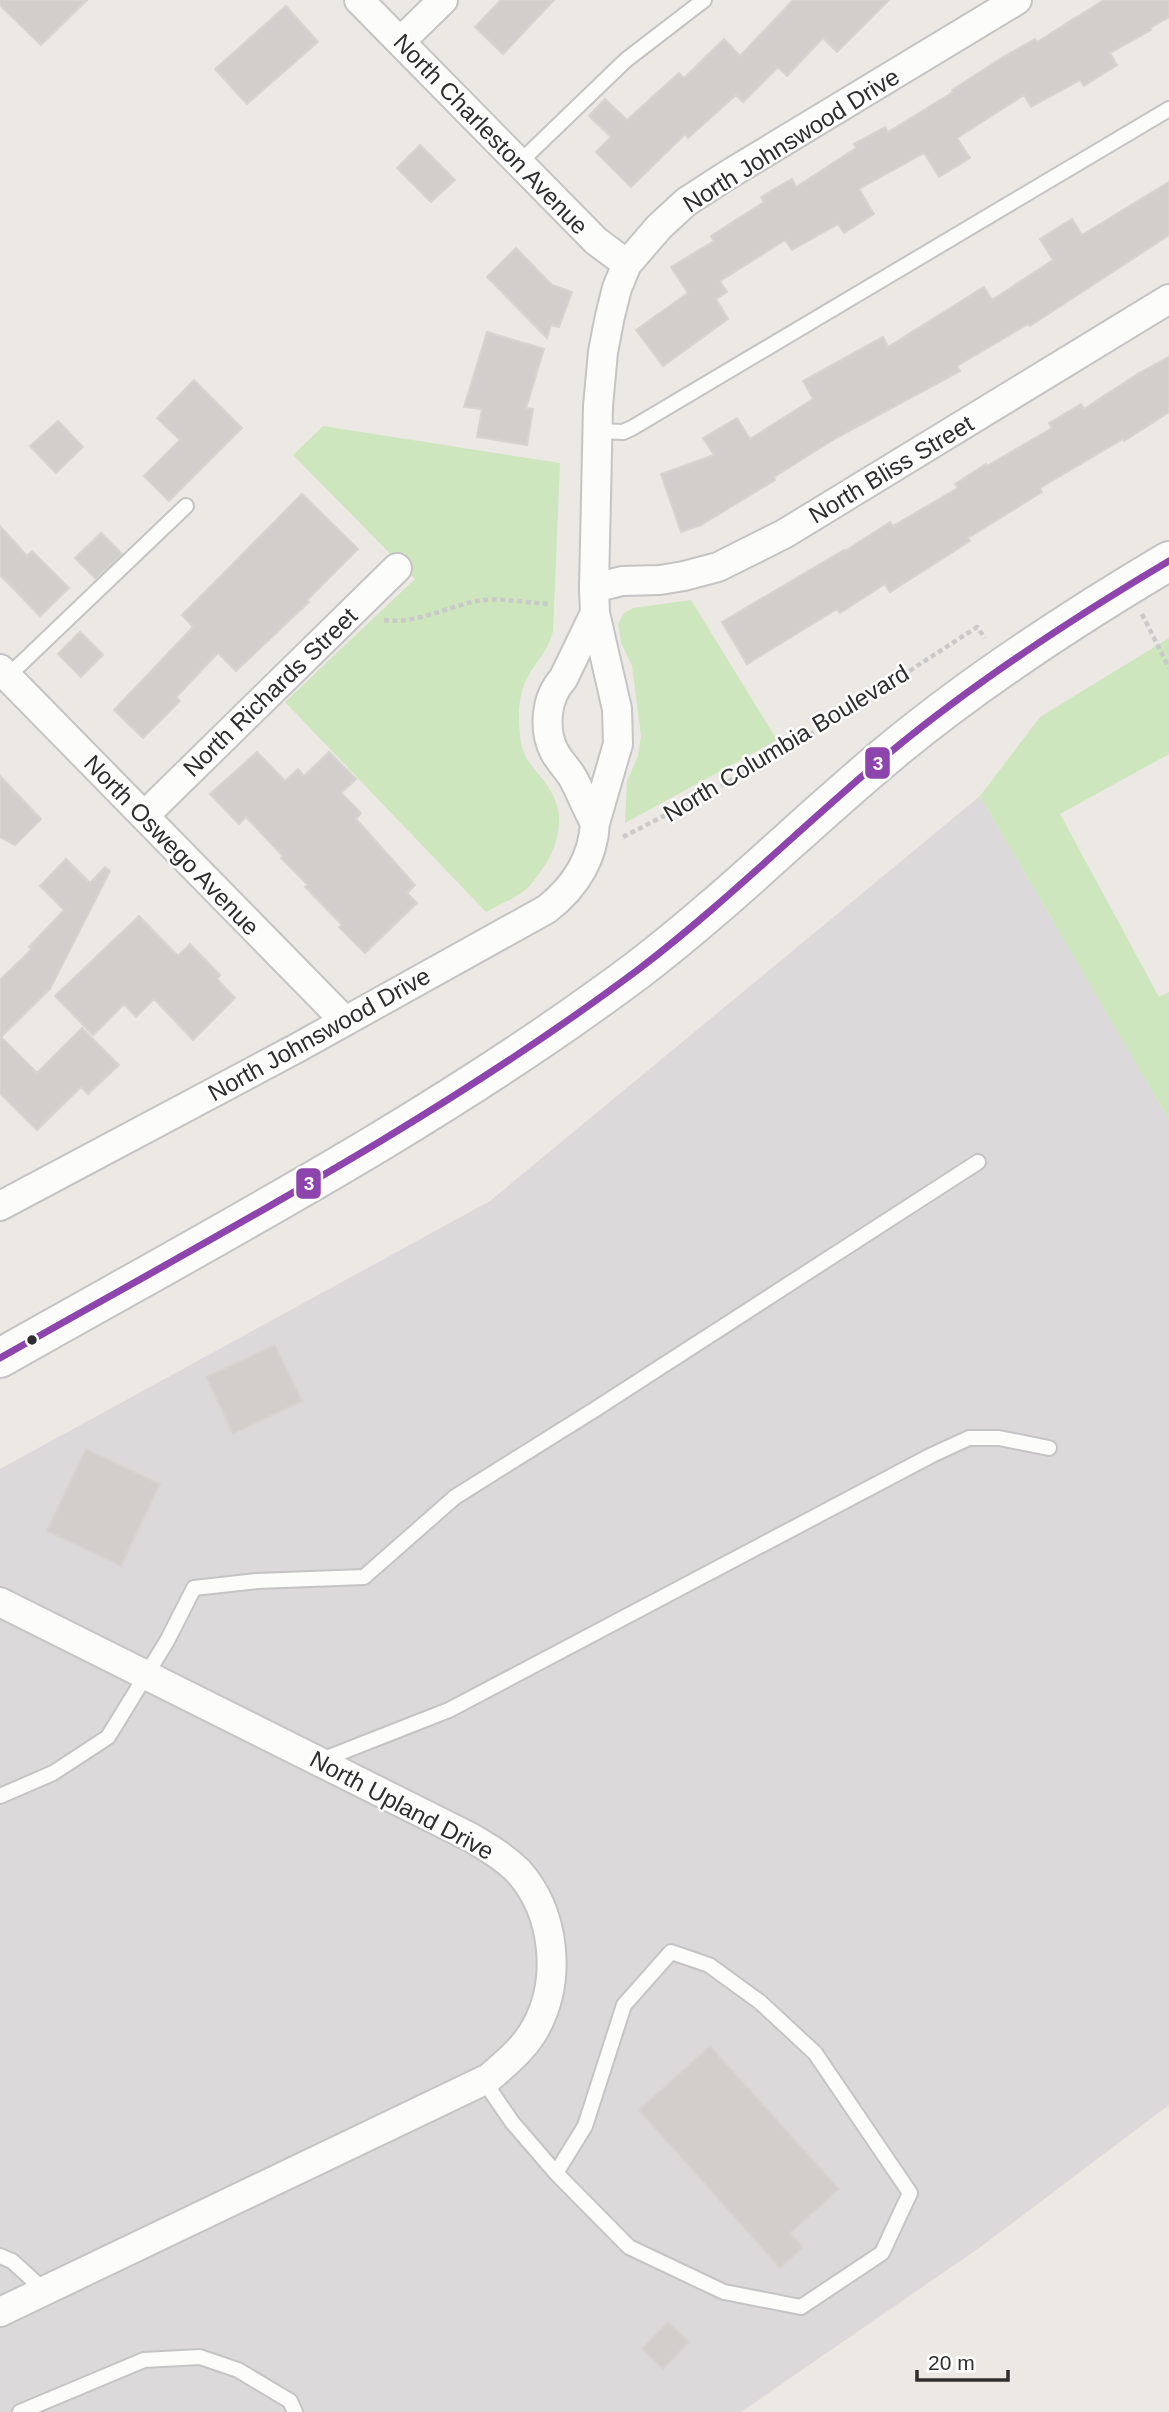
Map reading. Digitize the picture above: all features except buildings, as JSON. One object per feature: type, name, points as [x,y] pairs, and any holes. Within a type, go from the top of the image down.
[{"type":"main road","points":[[0,1358],[413,1124],[525,1051],[687,931],[839,795],[926,724],[1056,629],[1169,561]]},
{"type":"street","name":"North Charleston Avenue","points":[[359,0],[602,247],[627,264]]},
{"type":"street","points":[[401,41],[443,0]]},
{"type":"street","name":"North Johnswood Drive","points":[[4,1199],[345,1021],[554,904],[568,890],[585,866],[594,838],[594,823],[618,744],[619,728],[594,600],[598,431],[603,352],[617,288],[627,264],[686,202],[1017,0]]},
{"type":"street","name":"North Bliss Street","points":[[594,600],[622,580],[660,580],[718,567],[784,534],[1169,299]]},
{"type":"street","name":"North Richards Street","points":[[144,816],[397,568]]},
{"type":"street","name":"North Johnswood Drive","points":[[594,600],[563,679],[555,687],[550,699],[548,719],[551,744],[594,823]]},
{"type":"street","name":"North Oswego Avenue","points":[[4,673],[345,1021]]},
{"type":"street","points":[[563,679],[580,673],[591,673],[611,682]]},
{"type":"street","points":[[565,766],[594,771],[604,768],[612,760]]},
{"type":"street","name":"North Upland Drive","points":[[0,1602],[470,1837],[500,1855],[519,1872],[537,1899],[547,1924],[552,1956],[548,1997],[536,2028],[516,2054],[484,2081],[0,2312]]},
{"type":"lane","points":[[519,163],[626,60],[704,0]]},
{"type":"lane","points":[[598,431],[623,432],[632,428],[1169,109]]},
{"type":"lane","points":[[4,673],[186,506]]},
{"type":"lane","points":[[0,1796],[53,1773],[108,1737],[167,1641],[194,1588],[257,1581],[363,1577],[455,1497],[978,1162]]},
{"type":"lane","points":[[319,1761],[449,1710],[969,1438],[999,1438],[1049,1448]]},
{"type":"lane","points":[[484,2081],[512,2122],[555,2173],[629,2247],[724,2292],[802,2307],[882,2253],[910,2193],[815,2053],[760,2001],[709,1965],[671,1952],[624,2006],[585,2126],[555,2173]]},
{"type":"lane","points":[[0,2256],[12,2261],[45,2291]]},
{"type":"lane","points":[[20,2412],[144,2360],[200,2357],[238,2370],[290,2401],[295,2412]]},
{"type":"path","points":[[1128,586],[1169,668]]},
{"type":"path","points":[[359,606],[380,619],[394,622],[485,600],[549,604]]},
{"type":"path","name":"North Columbia Boulevard","points":[[619,839],[714,790],[817,730],[977,627],[1006,665]]},
{"type":"shaded area","points":[[980,796],[1169,1120],[1169,2105],[979,2248],[741,2412],[0,2412],[0,1469],[490,1201]]},
{"type":"green space","points":[[323,426],[560,463],[553,631],[523,688],[519,719],[524,752],[555,801],[558,834],[545,866],[528,888],[486,912],[285,702],[415,579],[293,455]]},
{"type":"green space","points":[[691,600],[777,740],[625,823],[627,781],[638,756],[641,736],[632,666],[621,643],[618,624],[624,613],[633,608]]},
{"type":"green space","points":[[1169,638],[1169,754],[1060,814],[1159,997],[1169,992],[1169,1120],[980,796],[1040,717]]},
{"type":"transit line","name":"3","points":[[0,1358],[326,1174],[406,1126],[563,1024],[672,943],[861,777],[926,724],[1027,650],[1169,561]]}]
